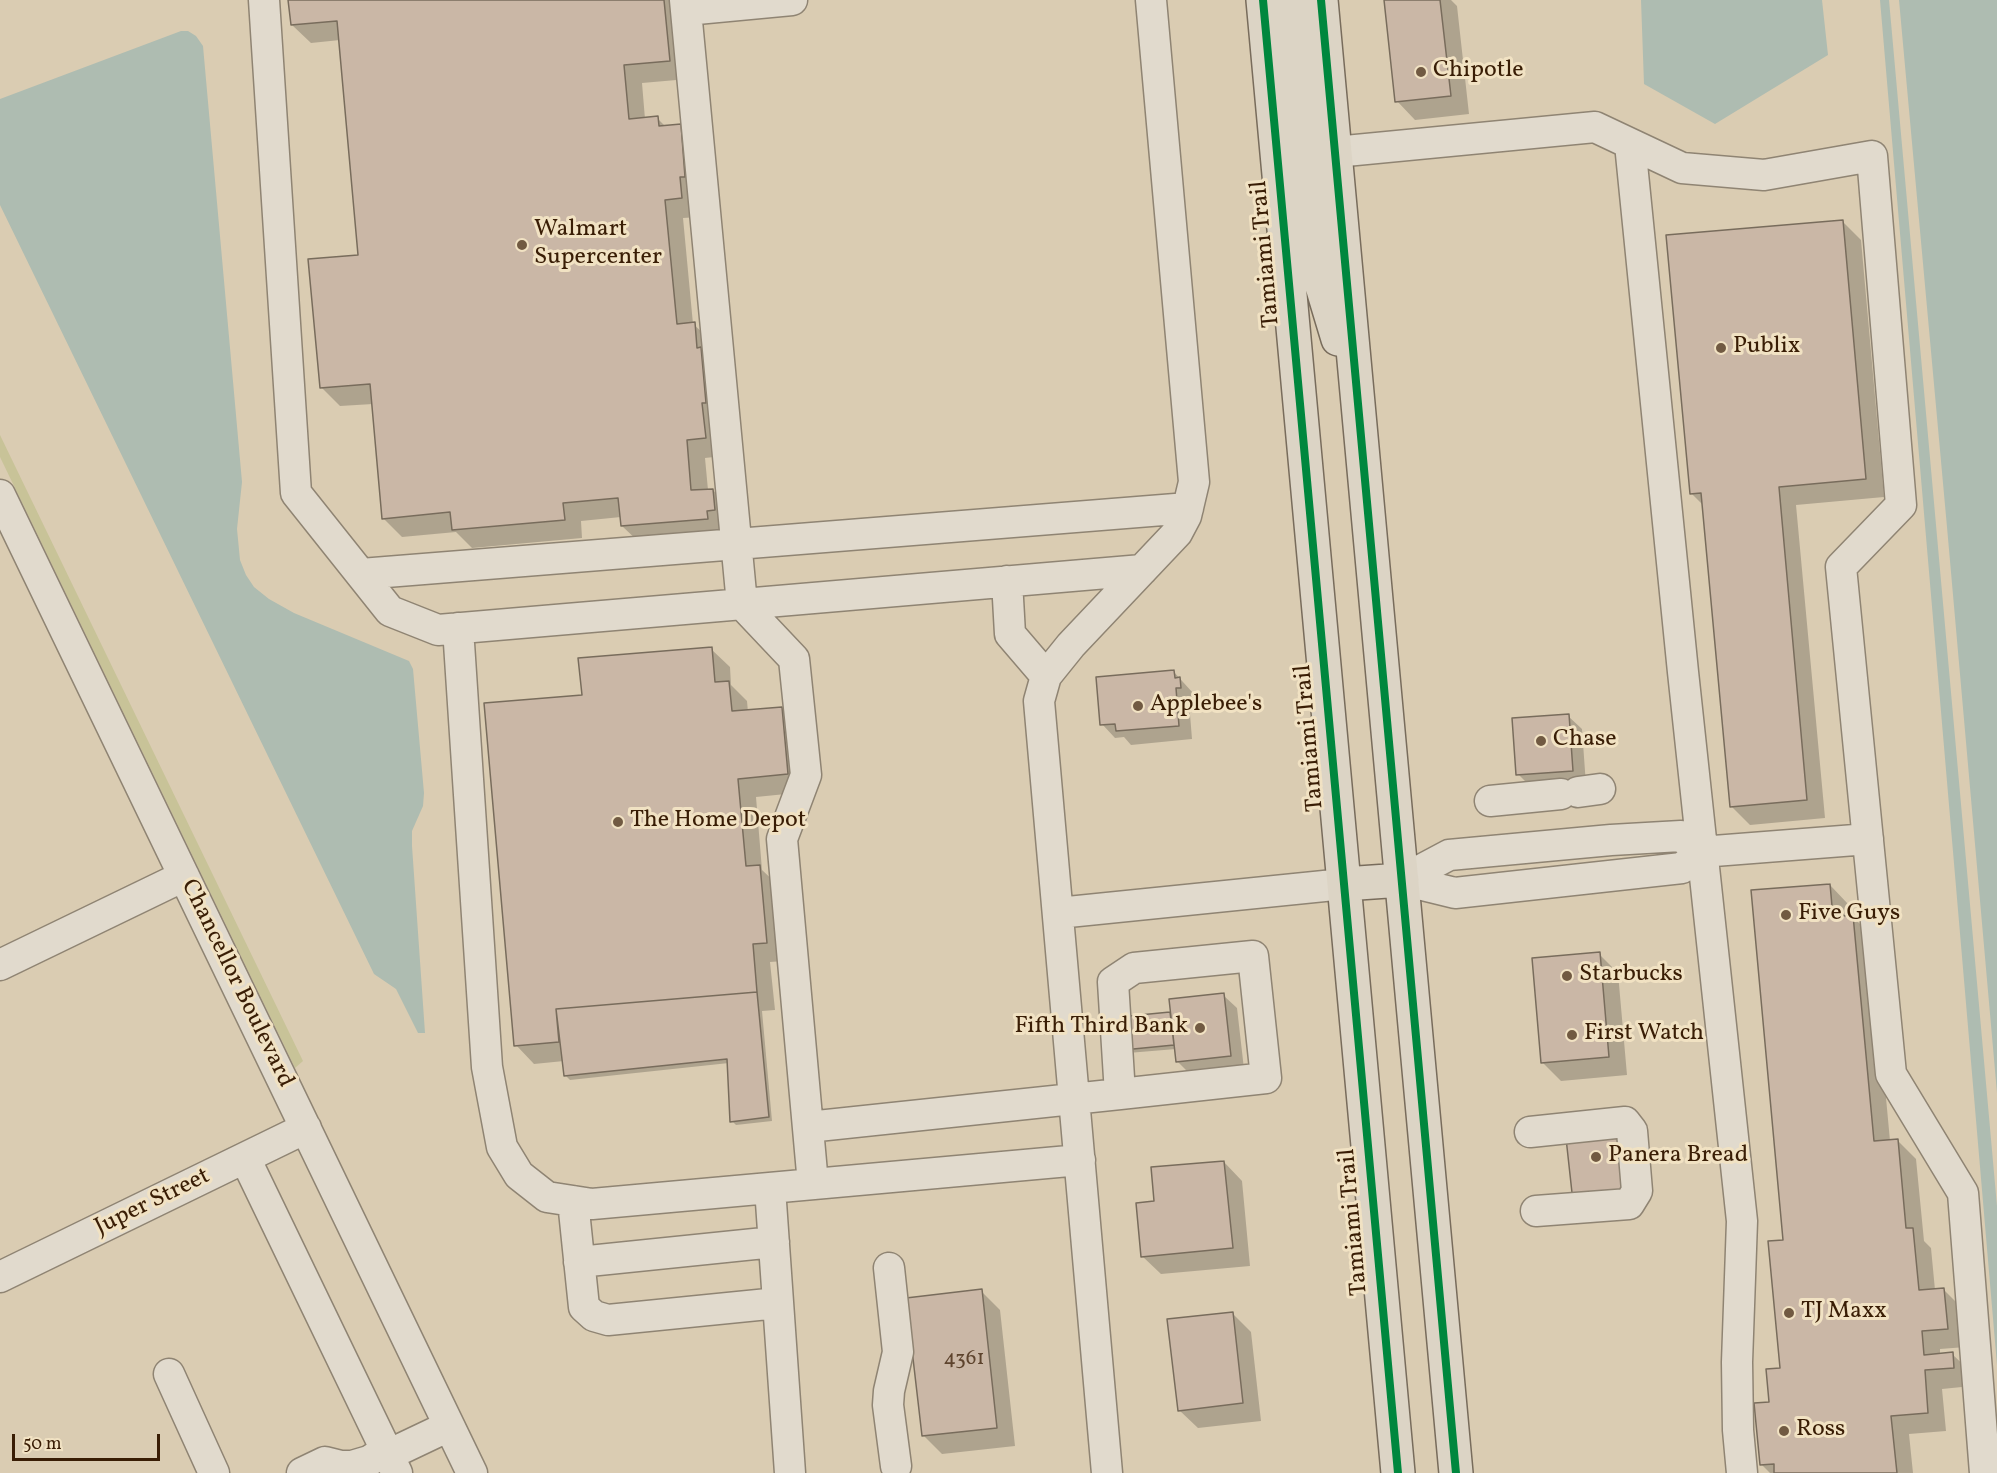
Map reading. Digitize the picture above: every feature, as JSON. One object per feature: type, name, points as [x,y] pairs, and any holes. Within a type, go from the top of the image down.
[{"type":"main road","name":"Tamiami Trail","points":[[1263,0],[1398,1473]]},
{"type":"main road","points":[[1294,0],[1322,286],[1359,407]]},
{"type":"main road","points":[[1321,0],[1456,1473]]},
{"type":"main road","points":[[1344,884],[1402,880]]},
{"type":"main road","points":[[1390,1387],[1411,1454],[1413,1473]]},
{"type":"street","points":[[264,0],[296,493],[390,611],[438,630],[1142,570]]},
{"type":"street","points":[[792,0],[685,5],[742,604],[794,659],[806,775],[782,839],[813,1184]]},
{"type":"street","points":[[1107,1473],[1039,701],[1046,676],[1071,645],[1177,533],[1186,516],[1194,482],[1151,0]]},
{"type":"street","points":[[1335,152],[1595,128],[1682,168],[1764,174],[1872,156],[1901,506],[1841,567],[1891,1074],[1963,1193],[1984,1473]]},
{"type":"street","points":[[1630,144],[1701,852],[1742,1221],[1737,1362],[1738,1434],[1742,1473]]},
{"type":"street","name":"Chancellor Boulevard","points":[[0,495],[472,1473]]},
{"type":"street","points":[[360,574],[1188,508]]},
{"type":"street","points":[[1007,581],[1010,634],[1046,676]]},
{"type":"street","points":[[458,628],[487,1067],[502,1147],[519,1175],[547,1197],[592,1204],[1080,1160]]},
{"type":"street","points":[[1490,801],[1580,792]]},
{"type":"street","points":[[1402,880],[1449,855],[1611,840],[1682,836],[1701,852],[1868,839]]},
{"type":"street","points":[[0,965],[184,876]]},
{"type":"street","points":[[1058,913],[1344,884]]},
{"type":"street","points":[[808,1127],[1266,1078],[1253,956],[1134,968],[1113,982],[1064,988]]},
{"type":"street","points":[[1113,982],[1120,1094]]},
{"type":"street","points":[[1530,1132],[1625,1122],[1632,1131],[1637,1191],[1629,1204],[1536,1211]]},
{"type":"street","name":"Juper Street","points":[[0,1277],[306,1128]]},
{"type":"street","points":[[245,1158],[390,1459]]},
{"type":"street","points":[[770,1188],[790,1473]]},
{"type":"street","points":[[573,1201],[584,1307],[594,1316],[608,1320],[778,1303]]},
{"type":"street","points":[[579,1262],[774,1242]]},
{"type":"street","points":[[889,1268],[898,1352],[888,1404],[896,1466]]},
{"type":"street","points":[[169,1374],[214,1473]]},
{"type":"street","points":[[302,1473],[325,1462],[352,1466],[369,1461],[390,1459],[450,1425]]},
{"type":"shaded area","points":[[1641,0],[1822,0],[1828,55],[1715,124],[1644,84]]},
{"type":"shaded area","points":[[1880,0],[1889,0],[1997,1206],[1997,1365]]},
{"type":"shaded area","points":[[1899,0],[1997,0],[1997,1093],[1947,527]]},
{"type":"shaded area","points":[[181,31],[188,31],[196,36],[203,46],[242,482],[237,529],[240,560],[254,587],[269,599],[294,613],[409,661],[413,669],[424,793],[423,806],[412,831],[412,846],[425,1033],[418,1033],[396,989],[374,974],[0,205],[0,99]]},
{"type":"shaded area","points":[[0,435],[303,1061],[295,1068],[0,457]]},
{"type":"building","points":[[288,0],[664,0],[670,61],[624,65],[629,119],[658,116],[659,126],[681,124],[685,177],[680,177],[682,198],[665,200],[677,324],[695,322],[697,348],[701,347],[706,403],[702,403],[706,438],[687,440],[691,490],[713,489],[715,510],[707,511],[708,519],[621,526],[618,498],[563,503],[565,520],[452,530],[450,512],[382,519],[370,384],[320,388],[308,259],[358,255],[337,21],[291,25]]},
{"type":"building","points":[[1384,0],[1440,0],[1451,96],[1395,102]]},
{"type":"building","points":[[1843,220],[1866,479],[1779,487],[1807,800],[1730,807],[1701,493],[1690,494],[1666,235]]},
{"type":"building","name":"The Home Depot","points":[[712,647],[715,682],[729,681],[732,711],[782,707],[788,774],[738,779],[746,866],[760,865],[767,943],[753,944],[757,992],[556,1009],[559,1042],[514,1046],[484,703],[582,695],[578,658]]},
{"type":"building","name":"Applebee's","points":[[1174,670],[1175,678],[1180,677],[1181,688],[1176,688],[1179,726],[1116,731],[1115,724],[1100,725],[1096,677]]},
{"type":"building","points":[[1569,714],[1573,771],[1516,775],[1512,718]]},
{"type":"building","points":[[1830,884],[1833,917],[1853,915],[1874,1141],[1898,1139],[1906,1228],[1913,1228],[1919,1290],[1944,1288],[1948,1329],[1922,1331],[1924,1355],[1953,1352],[1954,1368],[1925,1370],[1928,1413],[1891,1416],[1897,1473],[1774,1473],[1774,1464],[1760,1465],[1754,1403],[1769,1402],[1766,1369],[1780,1368],[1768,1241],[1783,1240],[1751,890]]},
{"type":"building","points":[[1600,952],[1609,1057],[1541,1063],[1532,958]]},
{"type":"building","points":[[757,992],[769,1117],[730,1122],[727,1059],[564,1076],[556,1009]]},
{"type":"building","name":"Fifth Third Bank","points":[[1224,993],[1231,1056],[1176,1062],[1169,999]]},
{"type":"building","points":[[1170,1012],[1174,1045],[1123,1050],[1119,1017]]},
{"type":"building","points":[[1617,1132],[1623,1196],[1573,1202],[1566,1138]]},
{"type":"building","points":[[1224,1161],[1233,1248],[1141,1257],[1136,1203],[1154,1201],[1151,1167]]},
{"type":"building","points":[[982,1289],[997,1428],[922,1436],[906,1298]]},
{"type":"building","points":[[1233,1312],[1243,1403],[1178,1411],[1167,1319]]},
{"type":"cycle path","points":[[1263,0],[1398,1473]]},
{"type":"cycle path","points":[[1321,0],[1456,1473]]},
{"type":"place","name":"Chipotle","points":[[1421,72]]},
{"type":"place","name":"Walmart Supercenter","points":[[522,245]]},
{"type":"place","name":"Publix","points":[[1721,348]]},
{"type":"place","name":"Applebee's","points":[[1138,706]]},
{"type":"place","name":"Chase","points":[[1541,741]]},
{"type":"place","name":"The Home Depot","points":[[618,822]]},
{"type":"place","name":"Five Guys","points":[[1786,915]]},
{"type":"place","name":"Starbucks","points":[[1567,976]]},
{"type":"place","name":"Fifth Third Bank","points":[[1200,1028]]},
{"type":"place","name":"First Watch","points":[[1572,1035]]},
{"type":"place","name":"Panera Bread","points":[[1596,1157]]},
{"type":"place","name":"TJ Maxx","points":[[1789,1313]]},
{"type":"place","name":"Ross","points":[[1784,1431]]}]
